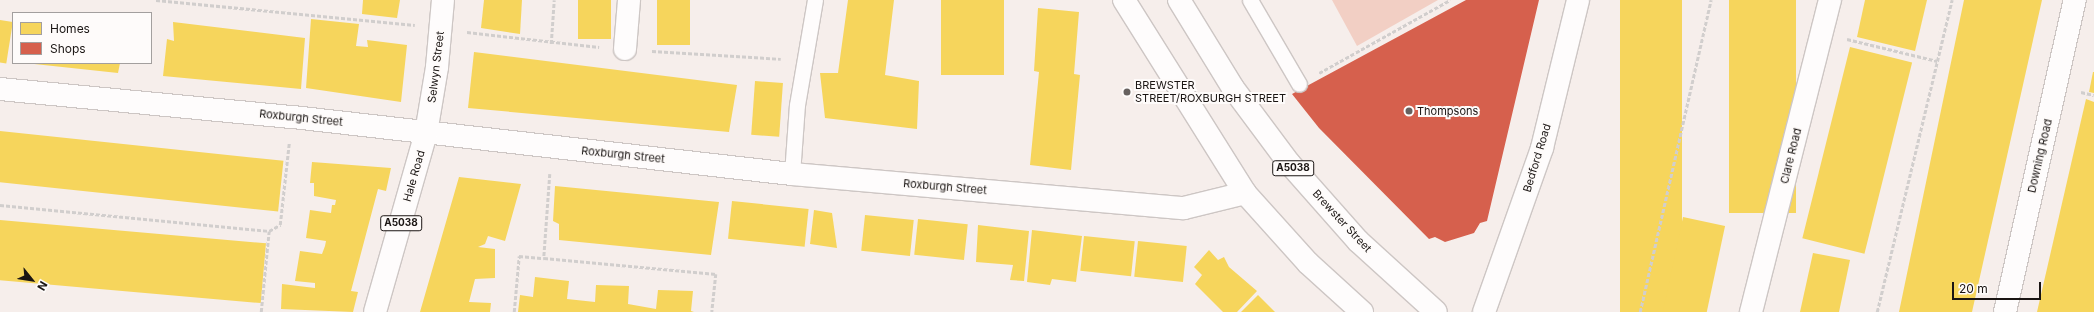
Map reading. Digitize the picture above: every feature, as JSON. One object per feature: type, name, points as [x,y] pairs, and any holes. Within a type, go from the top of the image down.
[{"type":"street","name":"Selwyn Street","points":[[426,133],[441,28],[443,0]]},
{"type":"street","points":[[625,49],[629,0]]},
{"type":"street","points":[[1124,0],[1245,193],[1308,263],[1362,312]]},
{"type":"street","name":"Brewster Street","points":[[1179,0],[1233,88],[1289,163],[1358,241],[1436,312]]},
{"type":"street","name":"Bedford Road","points":[[1484,312],[1542,148],[1578,0]]},
{"type":"street","name":"Clare Road","points":[[1751,312],[1830,0]]},
{"type":"street","name":"Downing Road","points":[[2005,312],[2075,0]]},
{"type":"street","name":"Roxburgh Street","points":[[0,89],[292,117],[792,174],[1184,208],[1245,193]]},
{"type":"street","name":"Hale Road","points":[[375,312],[426,133]]},
{"type":"lane","points":[[792,174],[803,61],[814,0]]},
{"type":"lane","points":[[1250,0],[1299,84]]},
{"type":"path","points":[[156,0],[441,28],[551,44],[803,61]]},
{"type":"path","points":[[551,44],[554,0]]},
{"type":"path","points":[[1299,84],[1450,0]]},
{"type":"path","points":[[1640,312],[1711,0]]},
{"type":"path","points":[[1878,312],[1952,0]]},
{"type":"path","points":[[1822,33],[1937,62]]},
{"type":"path","points":[[0,205],[269,231],[280,224],[292,117]]},
{"type":"path","points":[[544,258],[552,147]]},
{"type":"path","points":[[261,312],[269,231]]},
{"type":"path","points":[[514,312],[519,256],[716,274],[712,312]]},
{"type":"shaded area","points":[[1332,0],[1438,0],[1357,46]]},
{"type":"building: Homes","points":[[363,0],[400,0],[397,18],[362,14]]},
{"type":"building: Homes","points":[[484,0],[522,0],[520,34],[481,28]]},
{"type":"building: Homes","points":[[578,0],[611,0],[611,39],[578,39]]},
{"type":"building: Homes","points":[[657,0],[690,0],[690,45],[657,45]]},
{"type":"building: Homes","points":[[848,0],[894,0],[885,75],[919,81],[917,129],[825,118],[820,73],[838,73]]},
{"type":"building: Homes","points":[[941,0],[1004,0],[1004,75],[941,75]]},
{"type":"building: Homes","points":[[1620,0],[1682,0],[1682,312],[1620,312]]},
{"type":"building: Homes","points":[[1729,0],[1796,0],[1796,213],[1729,213]]},
{"type":"building: Homes","points":[[1865,0],[1927,0],[1915,51],[1857,37]]},
{"type":"building: Homes","points":[[1964,0],[2042,0],[1972,312],[1899,312]]},
{"type":"building: Homes","points":[[1038,8],[1079,12],[1074,74],[1080,75],[1071,170],[1030,165],[1039,72],[1034,71]]},
{"type":"building: Homes","points":[[311,19],[359,24],[356,46],[368,47],[367,40],[407,45],[401,102],[306,88]]},
{"type":"building: Homes","points":[[0,20],[12,22],[6,64],[0,63]]},
{"type":"building: Homes","points":[[173,22],[305,38],[301,89],[163,76],[167,39],[174,41]]},
{"type":"building: Homes","points":[[1850,47],[1912,62],[1864,254],[1802,238]]},
{"type":"building: Homes","points":[[474,52],[737,85],[729,132],[468,108]]},
{"type":"building: Homes","points":[[34,64],[120,64],[118,73]]},
{"type":"building: Homes","points":[[2094,72],[2094,93],[2089,92]]},
{"type":"building: Homes","points":[[755,81],[783,83],[779,137],[751,135]]},
{"type":"building: Homes","points":[[2086,99],[2094,102],[2094,312],[2037,312]]},
{"type":"building: Homes","points":[[0,131],[283,161],[278,212],[0,182]]},
{"type":"building: Homes","points":[[312,162],[391,168],[386,191],[378,189],[351,291],[358,292],[353,312],[281,309],[282,284],[315,288],[315,283],[295,281],[300,251],[322,254],[326,241],[306,238],[310,210],[331,213],[332,205],[335,205],[336,200],[314,196],[314,183],[310,183]]},
{"type":"building: Homes","points":[[459,177],[521,184],[505,241],[488,236],[485,244],[478,247],[495,249],[495,278],[475,279],[469,302],[491,303],[490,312],[420,312]]},
{"type":"building: Homes","points":[[555,186],[719,202],[711,255],[559,240],[559,224],[553,221]]},
{"type":"building: Homes","points":[[732,201],[809,209],[805,247],[728,239]]},
{"type":"building: Homes","points":[[814,210],[832,213],[837,248],[810,244]]},
{"type":"building: Homes","points":[[865,215],[914,220],[910,256],[861,251]]},
{"type":"building: Homes","points":[[1683,217],[1725,226],[1707,312],[1663,312]]},
{"type":"building: Homes","points":[[918,219],[968,224],[964,260],[914,255]]},
{"type":"building: Homes","points":[[0,220],[266,243],[261,303],[0,280]]},
{"type":"building: Homes","points":[[978,225],[1029,231],[1024,281],[1010,280],[1013,265],[976,262]]},
{"type":"building: Homes","points":[[1032,230],[1082,236],[1076,282],[1052,279],[1050,285],[1027,282]]},
{"type":"building: Homes","points":[[1084,236],[1135,241],[1131,276],[1080,271]]},
{"type":"building: Homes","points":[[1138,241],[1187,246],[1183,282],[1134,277]]},
{"type":"building: Homes","points":[[1209,250],[1218,260],[1224,257],[1229,267],[1257,291],[1237,312],[1223,312],[1195,284],[1202,275],[1194,267]]},
{"type":"building: Homes","points":[[1813,253],[1850,260],[1839,312],[1800,312]]},
{"type":"building: Homes","points":[[535,277],[569,281],[567,299],[595,302],[596,285],[629,286],[628,304],[656,309],[658,290],[693,291],[691,311],[694,312],[518,312],[520,295],[533,297]]},
{"type":"building: Homes","points":[[1258,295],[1275,312],[1241,312]]},
{"type":"building: Shops","name":"Thompsons","points":[[1466,0],[1539,0],[1487,221],[1480,223],[1474,233],[1445,242],[1435,237],[1429,239],[1319,128],[1292,94]]},
{"type":"place","name":"BREWSTER STREET/ROXBURGH STREET","points":[[1127,92]]},
{"type":"place","name":"Thompsons","points":[[1409,111]]}]
